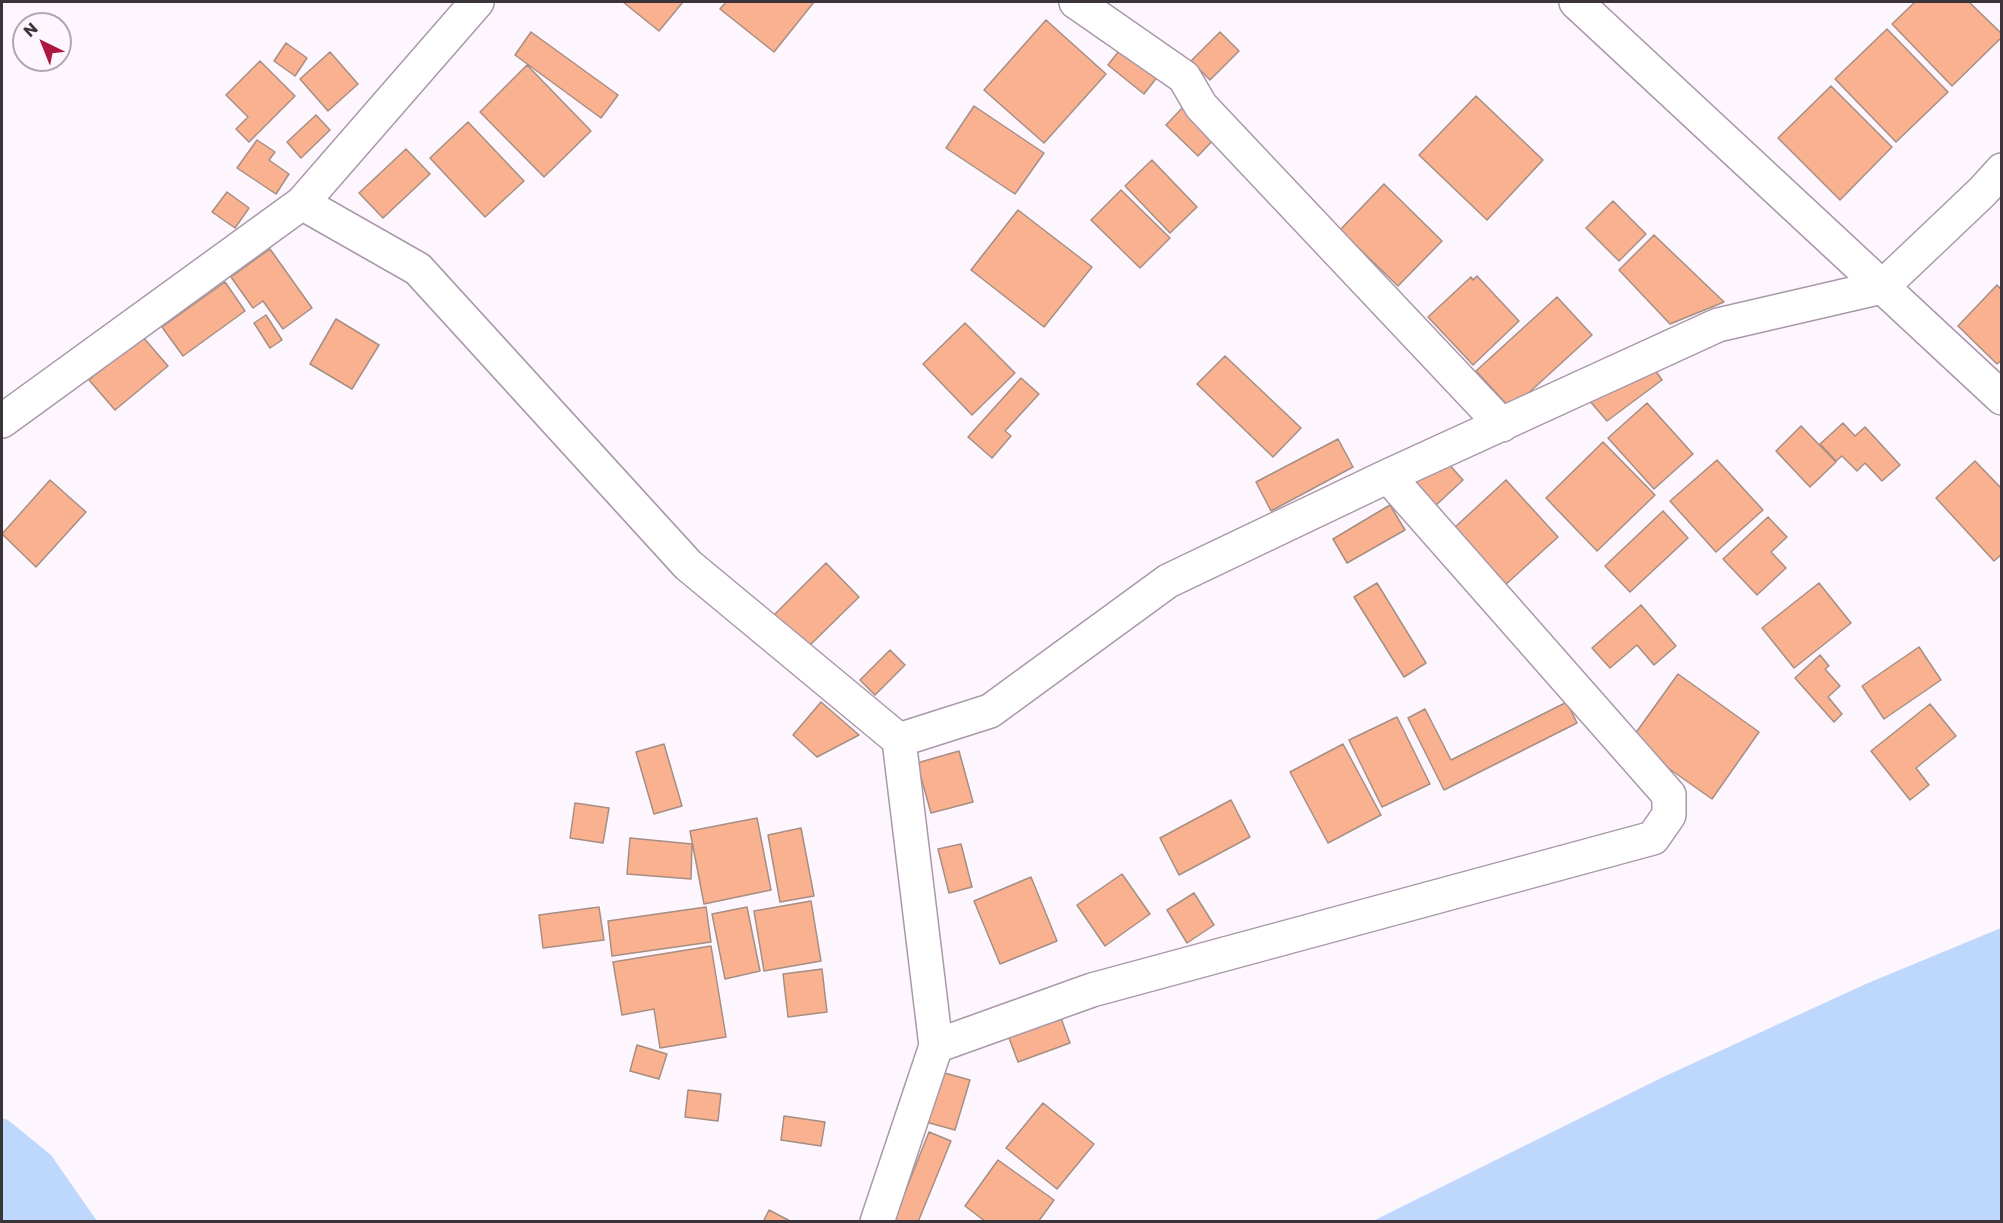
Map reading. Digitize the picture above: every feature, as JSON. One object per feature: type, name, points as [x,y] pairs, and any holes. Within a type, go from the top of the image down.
[{"type":"street","points":[[2,421],[302,203],[477,2]]},
{"type":"street","points":[[1076,2],[1184,77],[1201,106],[1502,425]]},
{"type":"street","points":[[1576,2],[2001,398]]},
{"type":"street","points":[[899,740],[990,711],[1168,581],[1388,476],[1718,325],[1882,286],[1995,190]]},
{"type":"street","points":[[302,203],[418,269],[688,565],[899,740],[936,1046],[877,1221]]},
{"type":"street","points":[[936,1046],[1092,990],[1653,838],[1669,816],[1669,795],[1388,476]]},
{"type":"water","points":[[2001,928],[2001,1221],[1373,1221],[1661,1078],[1868,983]]},
{"type":"water","points":[[2,1118],[8,1120],[51,1155],[97,1221],[2,1221]]},
{"type":"building","points":[[623,2],[683,2],[659,31]]},
{"type":"building","points":[[726,2],[814,2],[774,52],[720,9]]},
{"type":"building","points":[[1915,2],[1969,2],[2002,34],[2002,37],[1952,86],[1892,24]]},
{"type":"building","points":[[1046,20],[1106,74],[1044,143],[984,90]]},
{"type":"building","points":[[1887,29],[1948,92],[1896,142],[1835,79]]},
{"type":"building","points":[[531,32],[618,95],[601,118],[515,55]]},
{"type":"building","points":[[1220,32],[1239,51],[1210,80],[1191,61]]},
{"type":"building","points":[[1126,42],[1162,71],[1144,94],[1108,65]]},
{"type":"building","points":[[286,43],[307,58],[295,76],[274,61]]},
{"type":"building","points":[[330,52],[358,84],[328,111],[300,79]]},
{"type":"building","points":[[260,61],[295,96],[249,142],[236,129],[248,117],[226,95]]},
{"type":"building","points":[[527,65],[591,131],[544,177],[480,112]]},
{"type":"building","points":[[1831,86],[1892,147],[1840,200],[1778,138]]},
{"type":"building","points":[[1476,96],[1543,160],[1487,220],[1419,155]]},
{"type":"building","points":[[1186,104],[1218,135],[1198,156],[1166,125]]},
{"type":"building","points":[[974,106],[1044,153],[1015,194],[946,148]]},
{"type":"building","points":[[316,115],[330,130],[301,158],[287,142]]},
{"type":"building","points":[[468,122],[524,181],[485,217],[430,158]]},
{"type":"building","points":[[257,140],[275,152],[269,160],[289,174],[276,194],[237,168]]},
{"type":"building","points":[[406,149],[430,174],[383,218],[359,193]]},
{"type":"building","points":[[1152,160],[1197,207],[1170,233],[1125,186]]},
{"type":"building","points":[[1384,184],[1442,241],[1398,286],[1340,230]]},
{"type":"building","points":[[1121,190],[1170,238],[1140,268],[1091,220]]},
{"type":"building","points":[[227,192],[249,208],[235,228],[212,212]]},
{"type":"building","points":[[1613,201],[1646,234],[1619,261],[1586,228]]},
{"type":"building","points":[[1018,210],[1092,267],[1044,327],[971,270]]},
{"type":"building","points":[[1654,235],[1724,302],[1670,324],[1619,270]]},
{"type":"building","points":[[270,249],[312,308],[283,329],[263,301],[253,308],[231,277]]},
{"type":"building","points":[[1477,276],[1519,321],[1473,365],[1428,317],[1471,277],[1473,280]]},
{"type":"building","points":[[225,282],[245,311],[183,356],[162,327]]},
{"type":"building","points":[[1997,285],[2002,290],[2002,360],[1997,364],[1958,326]]},
{"type":"building","points":[[1557,297],[1592,335],[1511,409],[1476,371]]},
{"type":"building","points":[[266,315],[282,340],[270,348],[254,323]]},
{"type":"building","points":[[336,319],[379,345],[352,389],[310,364]]},
{"type":"building","points":[[965,323],[1015,373],[972,415],[923,364]]},
{"type":"building","points":[[142,336],[168,366],[115,410],[89,380]]},
{"type":"building","points":[[1225,356],[1301,428],[1273,457],[1197,384]]},
{"type":"building","points":[[1651,364],[1662,380],[1607,421],[1582,392]]},
{"type":"building","points":[[1021,378],[1039,394],[1005,431],[1011,436],[992,458],[968,437]]},
{"type":"building","points":[[1647,403],[1693,454],[1654,489],[1608,438]]},
{"type":"building","points":[[1843,423],[1855,436],[1865,427],[1900,465],[1882,481],[1865,463],[1857,471],[1842,456],[1836,461],[1820,444]]},
{"type":"building","points":[[1801,426],[1836,462],[1810,487],[1776,451]]},
{"type":"building","points":[[1338,439],[1353,467],[1271,511],[1256,482]]},
{"type":"building","points":[[1603,442],[1655,495],[1597,551],[1546,498]]},
{"type":"building","points":[[1445,460],[1463,480],[1434,507],[1411,477]]},
{"type":"building","points":[[1717,460],[1763,510],[1716,552],[1670,501]]},
{"type":"building","points":[[1975,461],[2002,489],[2002,554],[1994,561],[1936,498]]},
{"type":"building","points":[[50,480],[86,512],[36,567],[2,534]]},
{"type":"building","points":[[1506,480],[1558,537],[1504,586],[1453,529]]},
{"type":"building","points":[[1390,505],[1405,530],[1347,563],[1333,539]]},
{"type":"building","points":[[1663,511],[1688,538],[1630,592],[1605,566]]},
{"type":"building","points":[[1768,517],[1787,537],[1771,552],[1786,568],[1757,595],[1723,559]]},
{"type":"building","points":[[826,563],[859,597],[806,649],[773,616]]},
{"type":"building","points":[[1377,583],[1426,663],[1404,677],[1354,597]]},
{"type":"building","points":[[1819,583],[1851,623],[1794,668],[1762,628]]},
{"type":"building","points":[[1641,605],[1676,646],[1654,665],[1637,645],[1610,668],[1592,648]]},
{"type":"building","points":[[1919,647],[1941,680],[1884,719],[1862,686]]},
{"type":"building","points":[[890,650],[905,665],[875,695],[860,680]]},
{"type":"building","points":[[1820,655],[1829,666],[1825,669],[1840,686],[1828,697],[1842,714],[1834,722],[1795,678]]},
{"type":"building","points":[[1678,674],[1759,732],[1712,799],[1630,741]]},
{"type":"building","points":[[821,702],[859,735],[817,757],[793,735]]},
{"type":"building","points":[[1567,702],[1577,723],[1444,790],[1408,718],[1425,709],[1451,760]]},
{"type":"building","points":[[1930,704],[1956,736],[1916,768],[1929,785],[1910,800],[1871,751]]},
{"type":"building","points":[[1397,717],[1430,784],[1382,807],[1349,740]]},
{"type":"building","points":[[664,744],[682,806],[654,814],[636,752]]},
{"type":"building","points":[[1343,744],[1381,815],[1328,843],[1290,772]]},
{"type":"building","points":[[959,751],[973,802],[931,813],[917,763]]},
{"type":"building","points":[[1231,800],[1250,837],[1179,875],[1160,838]]},
{"type":"building","points":[[575,803],[609,808],[603,843],[570,838]]},
{"type":"building","points":[[757,818],[771,890],[704,904],[690,831]]},
{"type":"building","points":[[801,828],[814,896],[780,902],[768,835]]},
{"type":"building","points":[[630,838],[692,844],[691,879],[627,874]]},
{"type":"building","points":[[961,844],[972,887],[949,893],[938,849]]},
{"type":"building","points":[[1122,874],[1150,914],[1105,946],[1077,905]]},
{"type":"building","points":[[1031,877],[1057,941],[1000,964],[974,901]]},
{"type":"building","points":[[1194,893],[1214,925],[1187,943],[1167,910]]},
{"type":"building","points":[[811,901],[821,961],[764,971],[754,911]]},
{"type":"building","points":[[599,907],[604,940],[543,948],[539,915]]},
{"type":"building","points":[[706,907],[711,942],[612,956],[608,921]]},
{"type":"building","points":[[747,907],[760,971],[725,979],[712,914]]},
{"type":"building","points":[[711,946],[726,1037],[660,1048],[654,1009],[622,1015],[613,962]]},
{"type":"building","points":[[822,969],[827,1012],[788,1017],[783,974]]},
{"type":"building","points":[[1058,1010],[1070,1043],[1018,1062],[1006,1030]]},
{"type":"building","points":[[637,1045],[667,1054],[659,1079],[630,1071]]},
{"type":"building","points":[[941,1072],[970,1080],[955,1130],[926,1122]]},
{"type":"building","points":[[688,1090],[721,1094],[718,1121],[685,1117]]},
{"type":"building","points":[[1043,1103],[1094,1144],[1057,1189],[1006,1148]]},
{"type":"building","points":[[784,1116],[825,1122],[821,1146],[781,1140]]},
{"type":"building","points":[[929,1132],[951,1141],[918,1222],[893,1222]]},
{"type":"building","points":[[998,1160],[1054,1200],[1038,1222],[986,1222],[965,1206]]},
{"type":"building","points":[[769,1210],[792,1222],[763,1222]]}]
